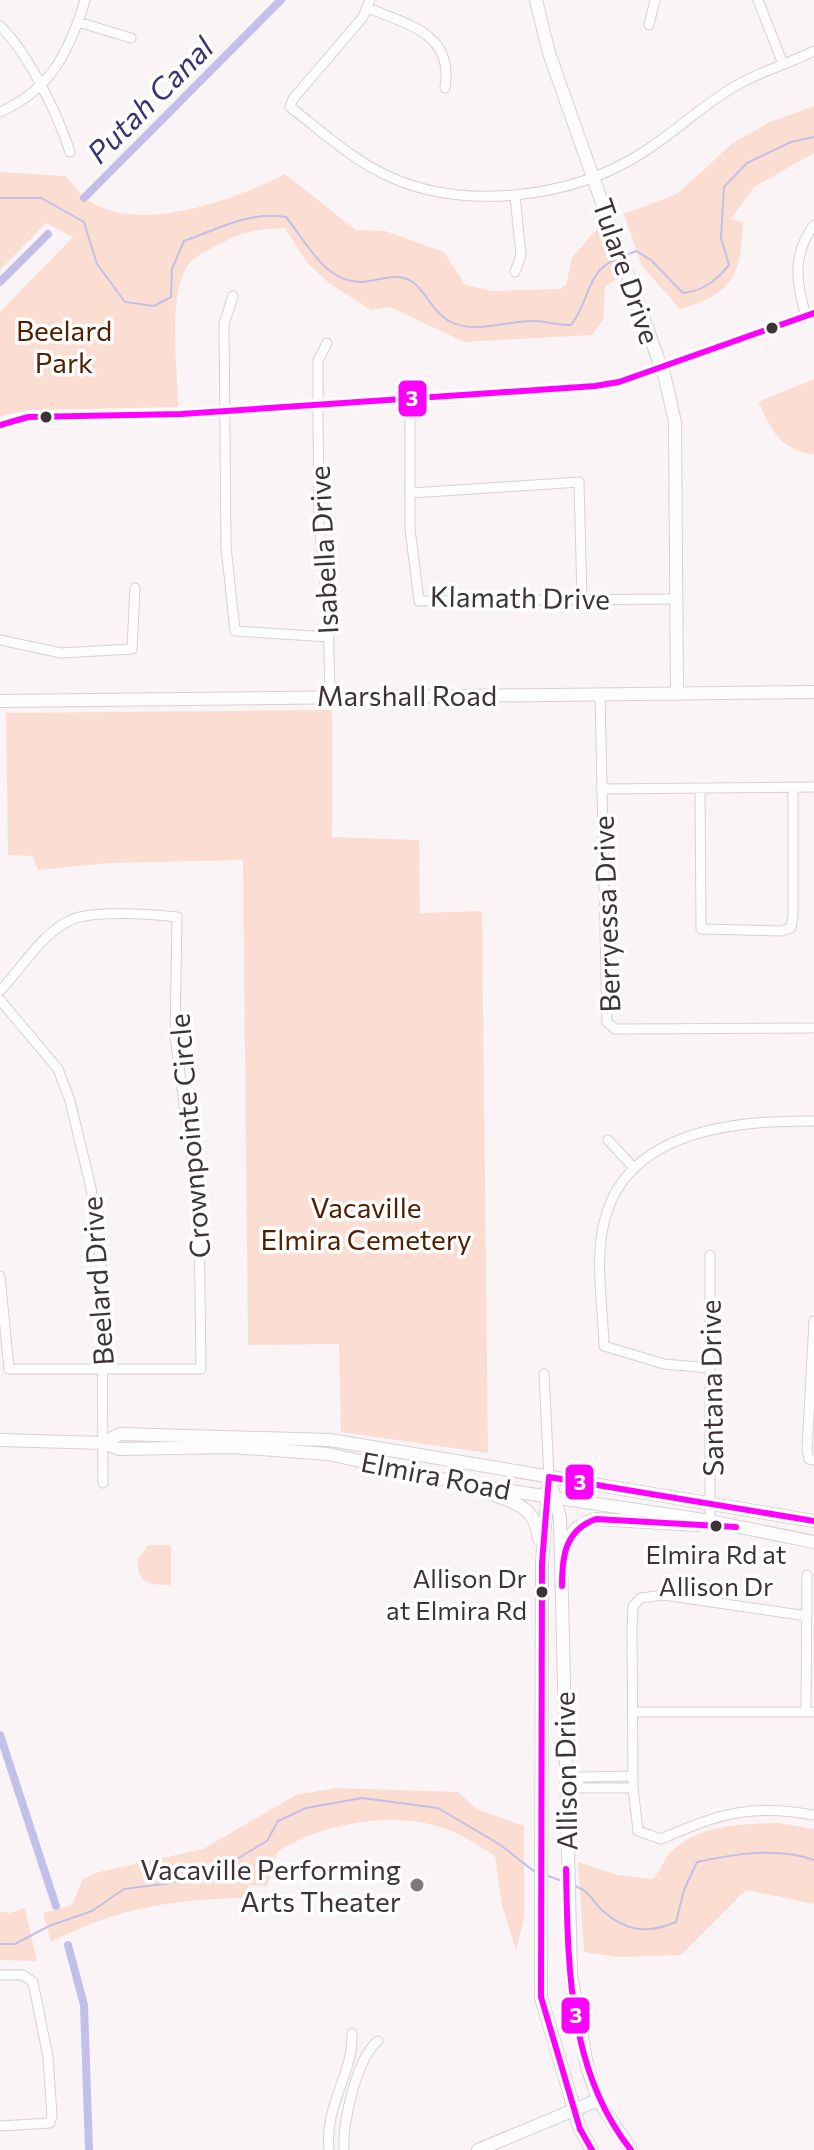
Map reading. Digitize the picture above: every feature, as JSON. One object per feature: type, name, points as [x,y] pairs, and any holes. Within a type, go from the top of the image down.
[{"type":"main road","name":"Tulare Drive","points":[[536,0],[549,53],[617,245]]},
{"type":"main road","name":"Tulare Drive","points":[[626,270],[661,367],[675,422],[677,694]]},
{"type":"main road","name":"Marshall Road","points":[[0,701],[814,692]]},
{"type":"main road","name":"Elmira Road","points":[[103,1443],[120,1434],[330,1440],[814,1521]]},
{"type":"main road","name":"Elmira Road","points":[[0,1440],[103,1443],[119,1449],[232,1447],[328,1454],[465,1484],[715,1522],[814,1542]]},
{"type":"main road","name":"Allison Drive","points":[[549,1477],[561,1555],[571,1783],[566,1874],[571,1974],[587,2066],[598,2100],[631,2150]]},
{"type":"main road","points":[[465,1484],[515,1502],[531,1513],[538,1529],[542,1563]]},
{"type":"main road","name":"Allison Drive","points":[[552,1496],[542,1563],[541,1997],[574,2109],[592,2150]]},
{"type":"main road","points":[[561,1555],[573,1530],[583,1522],[596,1519],[665,1525],[715,1522]]},
{"type":"main road","points":[[478,2150],[598,2100]]},
{"type":"street","points":[[0,112],[40,87],[63,61],[85,0]]},
{"type":"street","points":[[649,25],[655,0]]},
{"type":"street","points":[[758,0],[783,64]]},
{"type":"street","points":[[445,88],[449,67],[441,49],[426,34],[369,4],[290,107],[341,149],[390,177],[446,194],[515,196],[593,175],[642,153],[732,88],[814,51]]},
{"type":"street","points":[[78,22],[131,38]]},
{"type":"street","points":[[0,26],[40,87],[70,152]]},
{"type":"street","points":[[515,196],[521,255],[515,272]]},
{"type":"street","points":[[0,425],[28,417],[225,411],[595,386],[661,367],[810,315],[796,273],[799,255],[814,225]]},
{"type":"street","name":"Tulare Drive","points":[[617,245],[626,270]]},
{"type":"street","points":[[233,296],[224,324],[226,547],[235,631],[329,637]]},
{"type":"street","name":"Isabella Drive","points":[[327,343],[318,361],[318,405],[319,522],[329,637],[330,696]]},
{"type":"street","name":"Klamath Drive","points":[[410,399],[410,529],[419,601],[675,599]]},
{"type":"street","points":[[412,493],[579,482],[582,494],[582,599]]},
{"type":"street","points":[[0,640],[61,653],[132,649],[135,588]]},
{"type":"street","name":"Berryessa Drive","points":[[600,694],[602,929],[606,1016],[610,1026],[641,1029],[814,1028]]},
{"type":"street","points":[[700,788],[701,929],[781,931],[791,928],[793,915],[793,787]]},
{"type":"street","points":[[601,789],[814,787]]},
{"type":"street","name":"Crownpointe Circle","points":[[0,991],[52,934],[69,920],[85,917],[177,917],[175,1037],[199,1214],[201,1369],[103,1371]]},
{"type":"street","name":"Beelard Drive","points":[[0,1000],[58,1069],[70,1101],[91,1188],[100,1246],[103,1483]]},
{"type":"street","points":[[710,1368],[664,1364],[604,1346],[602,1231],[611,1201],[633,1167],[672,1142],[700,1133],[814,1121]]},
{"type":"street","points":[[608,1140],[633,1167]]},
{"type":"street","name":"Santana Drive","points":[[710,1255],[712,1505],[715,1522]]},
{"type":"street","points":[[0,1276],[9,1369],[103,1371]]},
{"type":"street","points":[[814,1321],[807,1450],[809,1459],[814,1460]]},
{"type":"street","name":"Allison Drive","points":[[544,1374],[549,1477]]},
{"type":"street","points":[[633,1712],[810,1712],[807,1575]]},
{"type":"street","points":[[807,1616],[664,1595],[641,1598],[633,1606],[633,1788],[635,1826],[638,1831],[661,1839],[719,1814],[757,1809],[814,1815]]},
{"type":"street","points":[[571,1783],[581,1777],[633,1776]]},
{"type":"street","points":[[571,1783],[582,1788],[633,1788]]},
{"type":"street","points":[[0,1975],[23,1975],[33,1982],[48,2057],[50,2123],[0,2126]]},
{"type":"street","points":[[329,2150],[330,2115],[349,2058],[352,2033]]},
{"type":"street","points":[[344,2150],[344,2126],[351,2099],[368,2050],[378,2041]]},
{"type":"green space","points":[[814,106],[814,153],[754,187],[731,219],[743,223],[740,256],[731,280],[712,297],[680,309],[642,266],[624,214],[677,194],[733,143],[770,122]]},
{"type":"green space","name":"Beelard Park","points":[[0,172],[65,176],[91,202],[112,211],[136,215],[162,214],[216,202],[285,174],[356,230],[385,231],[444,252],[465,285],[493,291],[560,289],[566,285],[572,257],[599,227],[608,238],[620,277],[605,286],[603,320],[592,335],[464,342],[390,307],[371,310],[329,283],[307,263],[285,228],[265,229],[231,238],[196,257],[188,265],[178,295],[176,314],[178,407],[30,410],[0,416],[0,312],[73,237],[46,223],[0,270]]},
{"type":"green space","points":[[814,379],[814,455],[784,443],[758,402]]},
{"type":"green space","name":"Vacaville Elmira Cemetery","points":[[332,710],[332,837],[419,840],[420,913],[482,911],[488,1453],[341,1432],[339,1344],[248,1345],[243,860],[109,863],[38,870],[32,856],[8,855],[6,713]]},
{"type":"green space","points":[[148,1545],[171,1545],[171,1585],[151,1583],[139,1574],[138,1559]]},
{"type":"green space","points":[[335,1788],[458,1792],[477,1809],[524,1826],[524,1919],[516,1951],[502,1905],[495,1856],[447,1830],[399,1820],[356,1823],[294,1842],[277,1852],[267,1886],[249,1885],[246,1898],[170,1903],[122,1913],[51,1942],[43,1913],[72,1905],[83,1879],[99,1872],[203,1849],[296,1795]]},
{"type":"green space","points":[[779,1823],[814,1829],[814,1904],[746,1890],[681,1955],[617,1957],[584,1952],[578,1862],[618,1875],[653,1879],[670,1853],[693,1836],[721,1828]]},
{"type":"green space","points":[[25,1908],[37,1961],[0,1960],[0,1911],[10,1913]]},
{"type":"waterway","name":"Putah Canal","points":[[84,198],[281,0]]},
{"type":"waterway","points":[[627,255],[636,251],[651,260],[683,293],[709,284],[729,265],[721,238],[724,187],[747,163],[791,142],[814,137]]},
{"type":"waterway","points":[[0,198],[41,198],[84,222],[97,264],[125,302],[154,306],[171,297],[172,269],[184,241],[234,222],[259,217],[286,217],[310,250],[341,278],[354,282],[401,277],[416,285],[443,317],[469,327],[525,321],[571,325],[599,271],[617,259]]},
{"type":"waterway","name":"Putah Canal","points":[[0,282],[48,234]]},
{"type":"waterway","name":"Putah Canal","points":[[0,1735],[56,1906]]},
{"type":"waterway","points":[[0,1944],[15,1944],[49,1926],[92,1911],[124,1889],[171,1883],[215,1872],[267,1841],[278,1821],[306,1808],[362,1798],[438,1808],[499,1844],[535,1872]]},
{"type":"waterway","points":[[575,1886],[620,1923],[647,1929],[676,1922],[684,1890],[697,1862],[740,1854],[771,1853],[814,1860]]},
{"type":"waterway","points":[[548,1876],[565,1882]]},
{"type":"waterway","name":"Putah Canal","points":[[68,1945],[84,2005],[89,2150]]},
{"type":"transit line","name":"3","points":[[0,425],[28,417],[181,414],[595,386],[619,382],[814,313]]},
{"type":"transit line","name":"3","points":[[592,2150],[580,2129],[541,1997],[542,1563],[549,1477],[814,1521]]},
{"type":"transit line","name":"3","points":[[562,1586],[567,1545],[578,1530],[596,1519],[736,1527]]},
{"type":"transit line","name":"3","points":[[566,1869],[571,1980],[583,2052],[610,2119],[631,2150]]},
{"type":"place","name":"Elmira Rd at Allison Dr","points":[[716,1526]]},
{"type":"place","name":"Allison Dr at Elmira Rd","points":[[542,1592]]},
{"type":"place","name":"Vacaville Performing Arts Theater","points":[[417,1885]]}]
